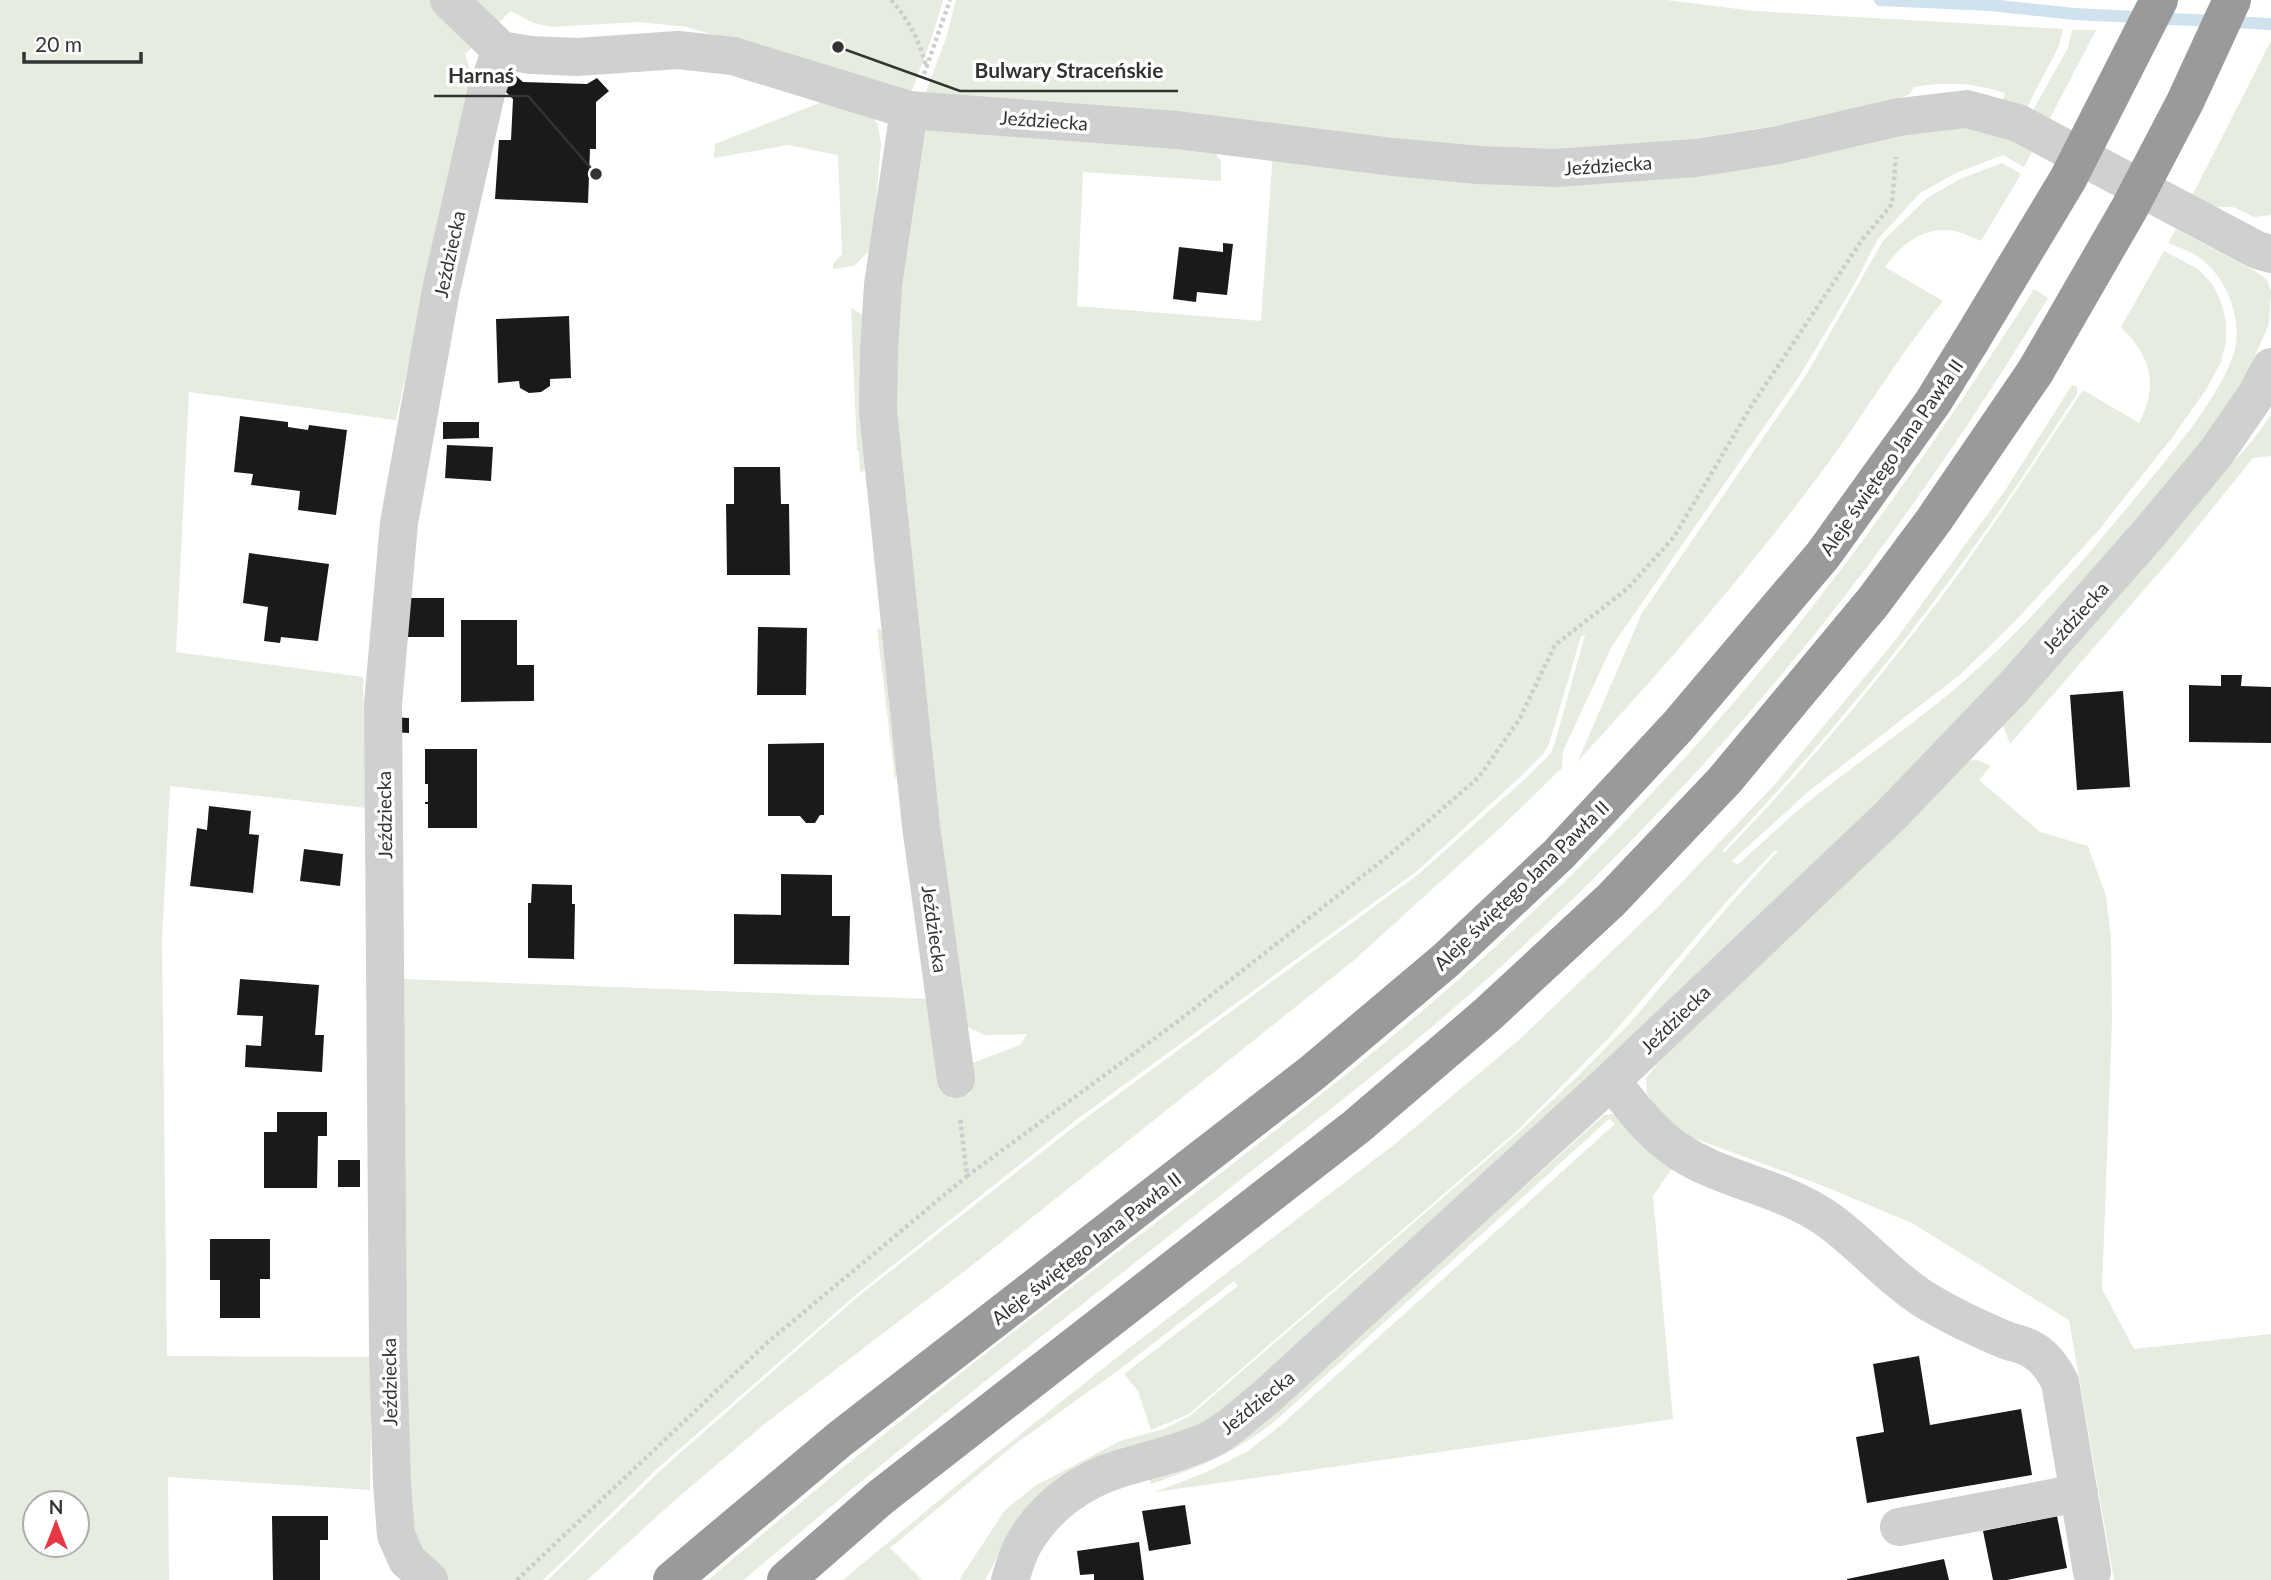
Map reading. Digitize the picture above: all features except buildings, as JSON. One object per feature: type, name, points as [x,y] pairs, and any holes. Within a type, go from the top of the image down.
[{"type":"highway","name":"Aleje świętego Jana Pawła II","points":[[672,1580],[840,1439],[1312,1073],[1446,960],[1559,854],[1687,716],[1823,555],[1933,402],[2068,179],[2159,0]]},
{"type":"highway","points":[[786,1580],[881,1497],[1356,1127],[1488,1015],[1611,900],[1724,781],[1847,634],[1934,520],[2035,372],[2129,209],[2185,102],[2232,0]]},
{"type":"street","points":[[449,0],[502,50]]},
{"type":"street","name":"Jeździecka","points":[[429,1580],[407,1560],[396,1535],[392,1484],[388,1351],[383,704],[399,523],[434,331],[487,89],[502,50],[531,55],[577,57],[678,50],[706,52],[733,56],[909,110],[1178,130],[1479,165],[1556,168],[1695,158],[1778,145],[1899,117],[1967,109],[2018,123],[2257,250],[2271,254]]},
{"type":"street","name":"Jeździecka","points":[[909,110],[883,285],[878,411],[921,826],[956,1079]]},
{"type":"street","name":"Jeździecka","points":[[1010,1580],[1022,1547],[1037,1523],[1059,1501],[1084,1484],[1119,1469],[1171,1455],[1215,1437],[1264,1399],[1611,1081],[1890,816],[2012,688],[2150,533],[2216,453],[2256,395],[2271,367]]},
{"type":"street","points":[[1611,1081],[1660,1137],[1678,1152],[1705,1165],[1790,1196],[1828,1220],[1881,1267],[1922,1297],[1964,1321],[2032,1349],[2049,1363],[2060,1382],[2092,1572]]},
{"type":"street","points":[[1899,1527],[2079,1493]]},
{"type":"path","points":[[891,0],[911,26],[927,68]]},
{"type":"path","points":[[909,110],[927,68],[950,0]]},
{"type":"path","points":[[517,1580],[768,1342],[967,1176],[1178,1022],[1388,856],[1479,778],[1519,720],[1555,645],[1628,588],[1674,537],[1750,408],[1862,240],[1892,204],[1899,117]]},
{"type":"path","points":[[956,1079],[967,1176]]},
{"type":"shaded area","points":[[0,0],[943,0],[911,93],[687,27],[639,22],[552,27],[533,23],[511,11],[465,54],[472,75],[396,420],[189,392],[176,652],[363,677],[366,808],[170,786],[162,940],[167,1356],[372,1357],[370,1490],[168,1477],[169,1580],[0,1580]]},
{"type":"shaded area","points":[[956,0],[1666,0],[1754,11],[2063,29],[2058,48],[2026,109],[2003,100],[2005,93],[1993,89],[1960,84],[1926,85],[1914,87],[1910,94],[1862,112],[1560,160],[925,94],[946,38]]},
{"type":"shaded area","points":[[2072,30],[2096,30],[2049,120],[2032,112],[2068,48]]},
{"type":"shaded area","points":[[2271,41],[2271,215],[2254,217],[2233,207],[2209,207],[2191,198]]},
{"type":"shaded area","points":[[822,102],[866,111],[877,123],[881,143],[873,237],[868,252],[854,266],[833,269],[833,264],[842,254],[838,155],[788,145],[714,158],[715,144]]},
{"type":"shaded area","points":[[932,123],[1211,147],[1221,161],[1221,181],[1083,172],[1077,306],[1261,321],[1273,153],[1389,166],[1842,142],[1973,127],[2002,135],[2032,152],[2024,167],[2003,155],[1958,172],[1920,193],[1878,239],[1800,375],[1612,646],[1563,751],[1562,768],[1353,961],[975,1263],[767,1422],[587,1580],[548,1580],[662,1469],[860,1295],[1079,1123],[1420,873],[1526,778],[1551,753],[1585,635],[1581,636],[1544,753],[1417,871],[1076,1120],[858,1293],[660,1466],[543,1580],[443,1580],[411,1542],[406,1496],[402,979],[930,999],[950,1099],[970,1094],[967,1076],[973,1063],[1020,1045],[1027,1034],[985,1035],[957,1022],[889,409],[914,138]]},
{"type":"shaded area","points":[[2002,163],[2021,174],[1981,241],[1955,231],[1933,231],[1906,244],[1885,267],[1943,301],[1789,515],[1671,658],[1578,761],[1642,613],[1805,377],[1883,241],[1927,198],[1960,179]]},
{"type":"shaded area","points":[[2176,229],[2267,280],[2271,291],[2269,324],[2248,372],[2203,443],[2051,623],[1829,857],[1315,1331],[1214,1416],[1008,1537],[985,1580],[959,1580],[1005,1510],[1035,1486],[1120,1441],[1164,1429],[1190,1416],[1520,1131],[1631,1022],[1778,851],[1775,850],[1727,901],[1609,1038],[1519,1129],[1189,1414],[1151,1430],[1138,1391],[1124,1374],[1238,1286],[1234,1281],[1120,1369],[1014,1445],[890,1548],[922,1580],[843,1580],[1120,1355],[1400,1140],[1521,1038],[1657,908],[1778,781],[1894,642],[2006,489],[2072,385],[2077,387],[2077,394],[2020,481],[1936,599],[1868,686],[1722,851],[1724,853],[1816,753],[1902,648],[1957,576],[2083,390],[2139,423],[2149,396],[2149,372],[2139,349],[2121,327],[2164,251],[2198,269],[2213,285],[2226,321],[2226,342],[2221,362],[2207,388],[2174,435],[2098,531],[2016,620],[1961,674],[1809,791],[1732,861],[1737,865],[1807,803],[1946,696],[2016,632],[2089,553],[2179,443],[2204,410],[2232,359],[2237,333],[2234,311],[2226,289],[2202,259],[2168,243]]},
{"type":"shaded area","points":[[2034,289],[2048,298],[1968,424],[1883,546],[1748,714],[1671,800],[1590,882],[1471,994],[1398,1055],[976,1388],[744,1580],[708,1580],[942,1388],[1322,1094],[1439,997],[1538,907],[1660,785],[1737,699],[1809,611],[1926,453]]},
{"type":"shaded area","points":[[851,308],[863,315],[870,467],[860,473],[857,450]]},
{"type":"shaded area","points":[[2271,415],[2271,456],[2253,458],[2182,546],[2010,744],[2002,723],[2252,441]]},
{"type":"shaded area","points":[[877,628],[888,633],[902,765],[895,779]]},
{"type":"shaded area","points":[[1977,760],[1991,766],[1979,780],[2040,832],[2088,846],[2106,896],[2111,938],[2112,1021],[2102,1289],[2134,1349],[2271,1334],[2271,1580],[2114,1580],[2069,1320],[1912,1223],[1821,1185],[1693,1138],[1660,1114],[1647,1093],[1646,1078],[1669,1050],[1964,761]]},
{"type":"shaded area","points":[[1604,1115],[1619,1117],[1674,1165],[1653,1196],[1673,1419],[1155,1492],[1207,1472],[1248,1451],[1281,1425],[1615,1124],[1609,1119],[1274,1422],[1245,1443],[1200,1466],[1151,1484],[1148,1477],[1340,1353]]},
{"type":"waterway","points":[[1880,0],[2271,24]]},
{"type":"place","name":"Bulwary Straceńskie","points":[[838,47]]},
{"type":"place","name":"Harnaś","points":[[596,174]]}]
